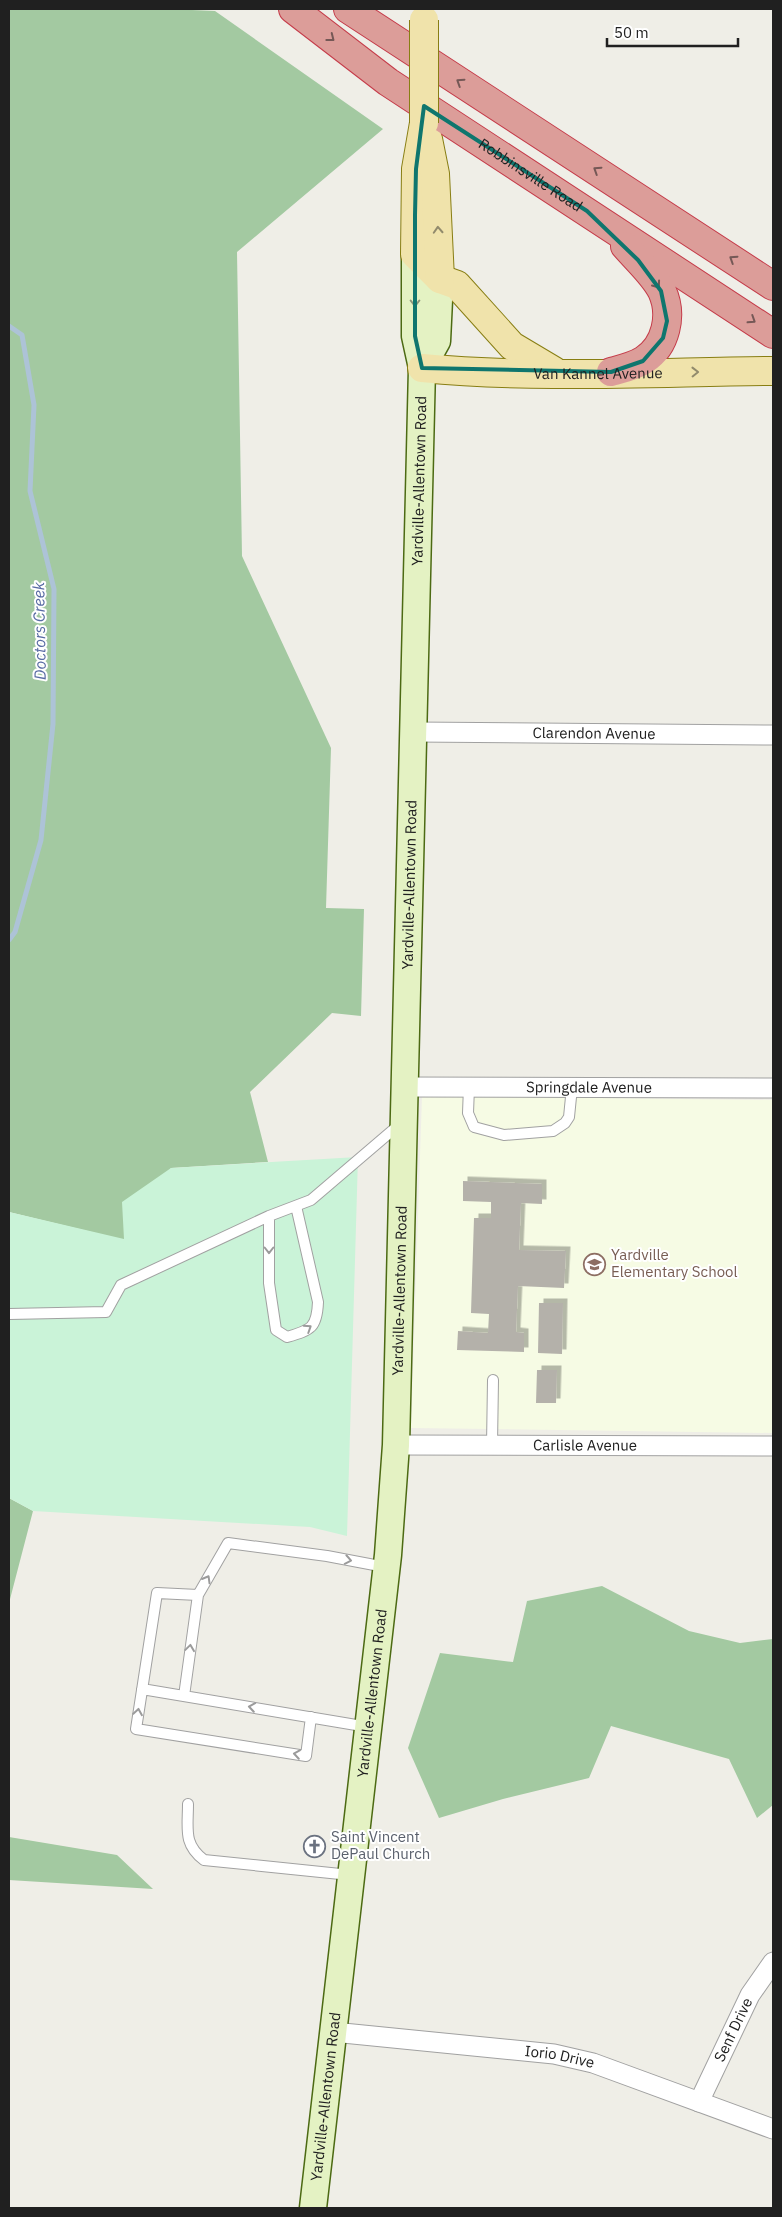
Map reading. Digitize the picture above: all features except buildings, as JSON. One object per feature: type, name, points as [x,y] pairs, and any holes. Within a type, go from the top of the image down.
[{"type":"highway","name":"Robbinsville Road","points":[[293,9],[388,82],[588,211],[773,334]]},
{"type":"highway","points":[[348,9],[773,286]]},
{"type":"highway","points":[[588,211],[638,260],[661,291],[667,306],[668,322],[663,338],[654,351],[643,361],[611,372]]},
{"type":"main road","name":"Yardville-Allentown Road","points":[[313,2208],[387,1568],[396,1445],[422,368],[415,336],[416,169],[424,123],[424,14]]},
{"type":"main road","name":"Yardville-Allentown Road","points":[[422,368],[437,341],[440,279],[435,174],[424,123]]},
{"type":"main road","points":[[415,254],[440,279],[457,285],[512,346],[557,373]]},
{"type":"main road","name":"Van Kannel Avenue","points":[[422,368],[455,371],[557,373],[773,371]]},
{"type":"street","name":"Clarendon Avenue","points":[[414,732],[773,734]]},
{"type":"street","name":"Springdale Avenue","points":[[405,1087],[773,1088]]},
{"type":"street","name":"Carlisle Avenue","points":[[396,1445],[773,1446]]},
{"type":"street","name":"Senf Drive","points":[[699,2102],[750,1995],[773,1962]]},
{"type":"street","name":"Iorio Drive","points":[[333,2032],[554,2054],[593,2063],[773,2129]]},
{"type":"lane","points":[[469,1087],[468,1113],[474,1128],[504,1135],[553,1131],[565,1123],[569,1116],[572,1088]]},
{"type":"lane","points":[[9,1314],[106,1312],[121,1285],[269,1216],[311,1200],[405,1120]]},
{"type":"lane","points":[[269,1216],[269,1283],[276,1330],[287,1337],[304,1332],[318,1318],[318,1302],[296,1206]]},
{"type":"lane","points":[[492,1445],[493,1380]]},
{"type":"lane","points":[[184,1696],[198,1595],[228,1543],[328,1556],[387,1568]]},
{"type":"lane","points":[[198,1595],[157,1594],[136,1729],[306,1756],[312,1717]]},
{"type":"lane","points":[[142,1689],[369,1727]]},
{"type":"lane","points":[[188,1804],[188,1843],[194,1852],[204,1860],[351,1875]]},
{"type":"highlighted area","points":[[424,106],[587,211],[638,260],[661,291],[667,321],[663,338],[643,361],[611,372],[422,368],[415,336],[415,215],[416,169]]},
{"type":"shaded area","name":"Yardville Elementary School","points":[[422,1096],[773,1100],[773,1433],[411,1428]]},
{"type":"green space","points":[[9,9],[169,9],[215,11],[383,129],[237,252],[242,556],[331,748],[326,908],[364,909],[361,1016],[332,1013],[250,1092],[268,1162],[171,1168],[124,1240],[9,1212]]},
{"type":"green space","points":[[358,1157],[347,1536],[310,1527],[33,1511],[9,1498],[9,1212],[124,1239],[122,1202],[171,1168]]},
{"type":"green space","points":[[9,1498],[33,1511],[9,1603]]},
{"type":"green space","points":[[602,1586],[689,1631],[740,1643],[773,1639],[773,1805],[757,1818],[729,1759],[611,1726],[589,1778],[503,1799],[439,1818],[408,1748],[440,1653],[513,1662],[527,1601]]},
{"type":"green space","points":[[9,1837],[117,1855],[153,1889],[9,1880]]},
{"type":"waterway","name":"Doctors Creek","points":[[9,326],[22,335],[34,405],[30,491],[54,589],[53,724],[41,840],[15,932],[9,940]]},
{"type":"place","name":"Yardville Elementary School","points":[[595,1264]]},
{"type":"place","name":"Saint Vincent DePaul Church","points":[[315,1846]]}]
